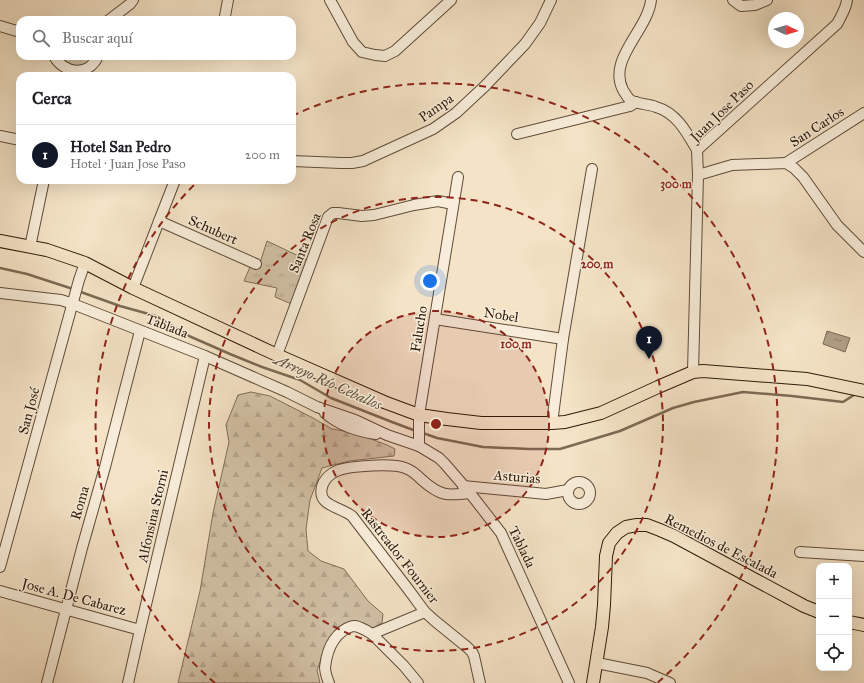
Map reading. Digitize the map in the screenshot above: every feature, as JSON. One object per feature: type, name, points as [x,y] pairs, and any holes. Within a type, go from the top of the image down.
[{"type":"main road","points":[[0,241],[47,250],[85,263],[134,288],[277,355],[384,402],[419,420],[446,419],[481,423],[565,422],[601,413],[693,372],[703,371],[807,379],[858,389]]},
{"type":"main road","name":"Remedios de Escalada","points":[[593,683],[604,605],[606,556],[609,543],[617,533],[626,527],[647,525],[674,536],[804,606],[816,611]]},
{"type":"main road","points":[[852,623],[864,625]]},
{"type":"street","points":[[114,16],[133,0]]},
{"type":"street","points":[[226,16],[228,0]]},
{"type":"street","points":[[330,0],[353,42],[362,52],[385,56],[395,51],[451,0]]},
{"type":"street","name":"Pampa","points":[[296,161],[352,163],[363,161],[433,129],[456,113],[485,86],[525,44],[540,23],[551,0]]},
{"type":"street","points":[[651,0],[647,15],[624,55],[620,66],[620,84],[630,100],[658,107],[677,119],[697,150]]},
{"type":"street","points":[[733,0],[741,6],[756,5],[767,0]]},
{"type":"street","name":"Juan Jose Paso","points":[[693,372],[698,174],[697,150],[837,24],[847,0]]},
{"type":"street","points":[[0,26],[16,31]]},
{"type":"street","points":[[56,60],[68,72]]},
{"type":"street","points":[[74,72],[86,69],[92,65],[95,60]]},
{"type":"street","points":[[517,134],[630,106],[636,102]]},
{"type":"street","name":"San Carlos","points":[[786,163],[864,113]]},
{"type":"street","points":[[0,136],[16,139]]},
{"type":"street","points":[[698,174],[732,165],[786,163],[794,168],[803,177],[837,225],[864,252]]},
{"type":"street","points":[[552,423],[563,339],[592,170]]},
{"type":"street","name":"Falucho","points":[[419,420],[458,177]]},
{"type":"street","points":[[30,246],[43,184]]},
{"type":"street","points":[[134,288],[173,184]]},
{"type":"street","name":"Santa Rosa","points":[[277,355],[328,217],[332,213],[362,216],[374,215],[438,201],[453,204]]},
{"type":"street","name":"Schubert","points":[[159,221],[256,264]]},
{"type":"street","name":"San José","points":[[0,567],[85,263]]},
{"type":"street","name":"Tablada","points":[[0,293],[74,301],[140,331],[205,356],[317,406],[354,420],[387,435],[419,443],[442,461],[467,489],[501,533],[569,683]]},
{"type":"street","name":"Nobel","points":[[435,319],[563,339]]},
{"type":"street","name":"Roma","points":[[47,683],[140,331]]},
{"type":"street","name":"Alfonsina Storni","points":[[128,683],[205,356]]},
{"type":"street","points":[[419,420],[419,443]]},
{"type":"street","name":"Rastreador Fournier","points":[[467,489],[452,495],[437,492],[415,474],[396,465],[340,470],[332,473],[325,479],[321,493],[324,500],[328,504],[352,516],[425,612],[472,652],[476,661],[480,683]]},
{"type":"street","name":"Asturias","points":[[467,489],[546,494],[568,490]]},
{"type":"street","points":[[800,552],[864,556]]},
{"type":"street","name":"Jose A. De Cabarez","points":[[0,592],[140,630]]},
{"type":"street","points":[[372,634],[425,612]]},
{"type":"street","points":[[329,683],[325,670],[326,662],[334,639],[343,631],[355,626],[372,634],[404,666],[418,683]]},
{"type":"street","points":[[597,663],[647,673],[670,683]]},
{"type":"green space","points":[[61,60],[93,60],[79,71]]},
{"type":"green space","points":[[267,241],[309,261],[294,305],[275,297],[277,288],[244,281],[250,267],[258,269]]},
{"type":"green space","points":[[251,392],[270,396],[332,429],[374,440],[395,449],[394,456],[349,461],[322,468],[310,500],[306,529],[308,551],[321,561],[344,569],[368,601],[383,614],[382,623],[372,629],[352,623],[338,627],[326,646],[317,670],[320,683],[178,683],[200,591],[213,513],[229,442],[226,425],[238,395]]},
{"type":"water","points":[[827,331],[850,338],[845,352],[823,344]]},
{"type":"waterway","name":"Arroyo Río Ceballos","points":[[0,268],[27,274],[73,289]]},
{"type":"waterway","name":"Arroyo Río Ceballos","points":[[78,291],[120,306],[156,316],[189,336],[262,367],[300,380],[331,398],[416,431]]},
{"type":"waterway","name":"Arroyo Río Ceballos","points":[[423,433],[437,438],[483,447],[560,449],[620,431],[673,408],[743,392],[843,402],[857,393]]},
{"type":"place","name":"Hotel San Pedro","points":[[649,359]]}]
